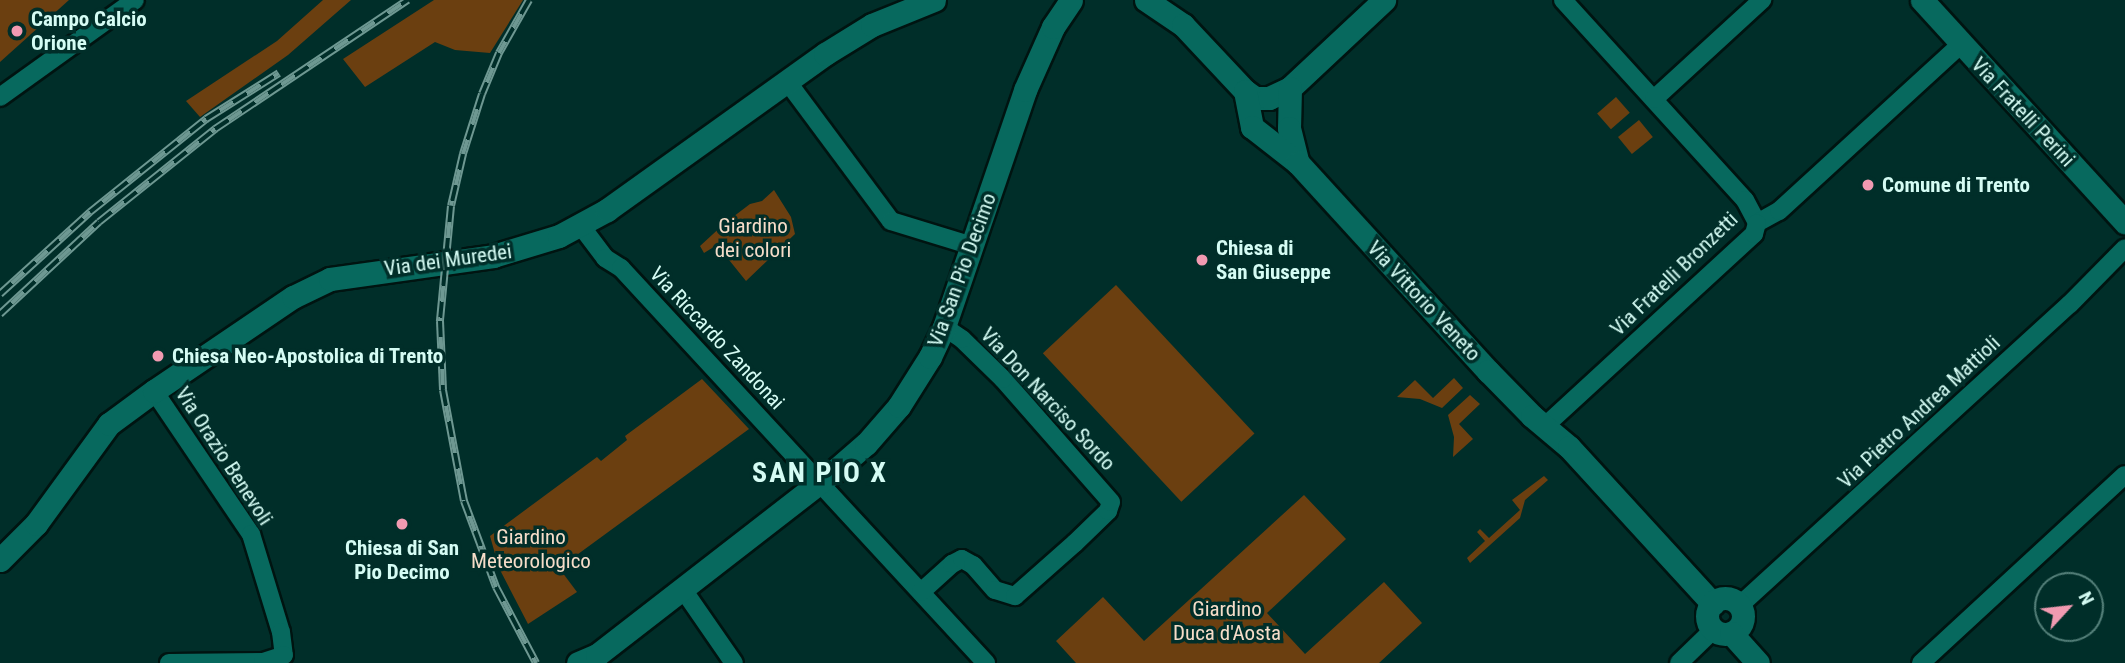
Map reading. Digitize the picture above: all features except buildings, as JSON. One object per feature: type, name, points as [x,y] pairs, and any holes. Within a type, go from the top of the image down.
[{"type":"street","points":[[0,97],[135,0]]},
{"type":"street","name":"Via dei Muredei","points":[[0,560],[36,524],[109,425],[154,391],[293,297],[330,279],[493,256],[542,243],[581,226],[787,81],[872,25],[934,0]]},
{"type":"street","name":"Via San Pio Decimo","points":[[589,661],[866,444],[899,406],[930,357],[944,327],[1024,90],[1054,27],[1071,0]]},
{"type":"street","points":[[1146,0],[1183,25],[1245,91],[1255,98],[1269,99],[1290,88],[1384,0]]},
{"type":"street","points":[[1563,0],[1745,200],[1758,223]]},
{"type":"street","points":[[1654,99],[1762,0]]},
{"type":"street","name":"Via Fratelli Perini","points":[[1922,0],[2125,222]]},
{"type":"street","name":"Via Fratelli Bronzetti","points":[[1545,426],[1754,234],[1758,223],[1779,211],[1961,44]]},
{"type":"street","points":[[787,81],[879,209],[891,221],[972,246]]},
{"type":"street","points":[[1290,88],[1289,128],[1298,163]]},
{"type":"street","name":"Via Vittorio Veneto","points":[[1245,91],[1252,127],[1298,163],[1488,371],[1569,447],[1713,604]]},
{"type":"street","name":"Via Riccardo Zandonai","points":[[581,226],[605,258],[621,268],[986,663]]},
{"type":"street","name":"Via Pietro Andrea Mattioli","points":[[1740,606],[2070,304],[2125,247]]},
{"type":"street","name":"Via Don Narciso Sordo","points":[[921,592],[952,564],[962,559],[973,565],[995,590],[1015,596],[1075,543],[1111,506],[1108,495],[1058,445],[1019,396],[962,338],[944,327]]},
{"type":"street","name":"Via Orazio Benevoli","points":[[154,391],[234,505],[251,534],[290,659]]},
{"type":"street","points":[[1922,663],[2125,475]]},
{"type":"street","points":[[682,588],[734,663]]},
{"type":"street","points":[[1679,663],[1722,631],[1742,622],[1740,606],[1724,599],[1713,604],[1708,614],[1722,631],[1758,663]]},
{"type":"street","points":[[169,663],[263,662],[290,659]]},
{"type":"green space","name":"Campo Calcio Orione","points":[[0,0],[69,0],[0,62]]},
{"type":"green space","points":[[323,0],[351,0],[288,55],[200,117],[186,101],[277,41]]},
{"type":"green space","points":[[434,0],[523,0],[490,53],[455,50],[435,42],[365,87],[343,59]]},
{"type":"green space","points":[[1616,97],[1630,113],[1611,129],[1597,113]]},
{"type":"green space","points":[[1639,120],[1653,137],[1632,154],[1618,137]]},
{"type":"green space","name":"Giardino dei colori","points":[[774,190],[791,217],[795,234],[746,281],[717,245],[704,253],[700,246],[750,204],[762,201]]},
{"type":"green space","points":[[1116,285],[1254,433],[1181,502],[1043,353]]},
{"type":"green space","points":[[1454,378],[1463,388],[1442,408],[1420,399],[1397,397],[1415,380],[1433,398]]},
{"type":"green space","name":"Giardino Meteorologico","points":[[702,379],[749,429],[559,568],[577,592],[528,624],[499,568],[490,536],[597,457],[601,461],[627,440],[625,436]]},
{"type":"green space","points":[[1470,395],[1480,404],[1459,424],[1473,439],[1453,457],[1454,437],[1448,415]]},
{"type":"green space","points":[[1544,476],[1548,480],[1525,500],[1520,518],[1470,563],[1467,558],[1485,541],[1477,532],[1480,529],[1489,538],[1520,510],[1512,500]]},
{"type":"green space","name":"Giardino Duca d'Aosta","points":[[1304,495],[1346,539],[1267,613],[1305,654],[1384,582],[1422,623],[1379,663],[1076,663],[1056,641],[1103,597],[1144,641]]},
{"type":"railway","points":[[0,314],[99,222],[215,129],[408,0]]},
{"type":"railway","points":[[529,0],[499,53],[482,94],[463,154],[451,206],[440,321],[443,390],[464,501],[496,587],[536,663]]},
{"type":"railway","points":[[0,294],[90,212],[206,119],[279,73]]},
{"type":"place","name":"Campo Calcio Orione","points":[[17,31]]},
{"type":"place","name":"Comune di Trento","points":[[1868,185]]},
{"type":"place","name":"Chiesa di San Giuseppe","points":[[1202,260]]},
{"type":"place","name":"Chiesa Neo-Apostolica di Trento","points":[[158,356]]},
{"type":"place","name":"Chiesa di San Pio Decimo","points":[[402,524]]},
{"type":"district","name":"SAN PIO X","points":[[820,473]]}]
